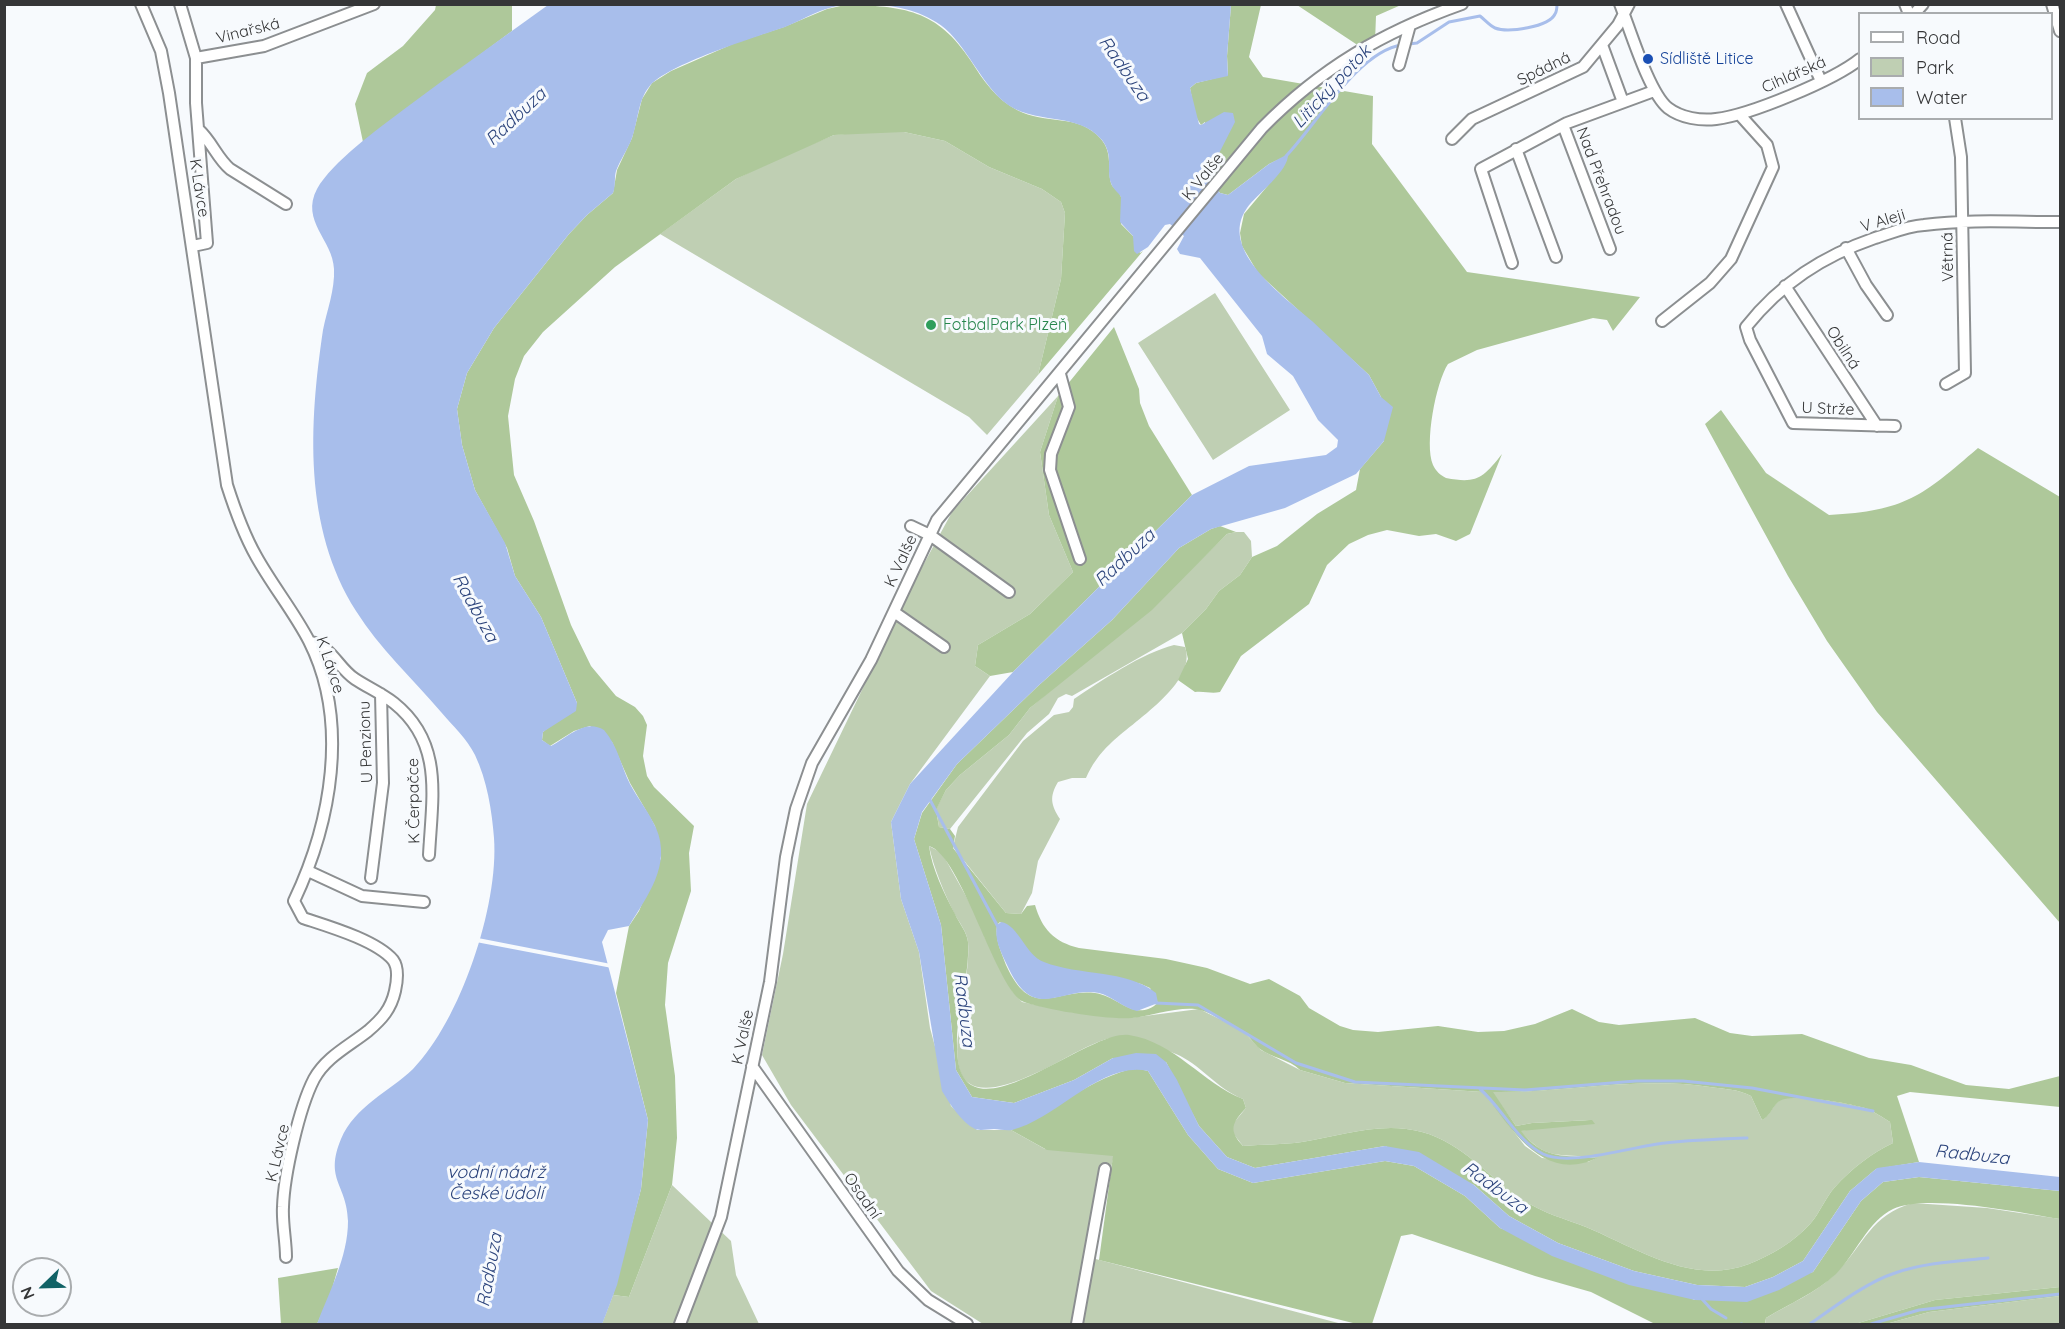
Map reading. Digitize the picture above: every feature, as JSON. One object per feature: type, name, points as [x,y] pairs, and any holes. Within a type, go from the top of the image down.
[{"type":"street","name":"K Lávce","points":[[141,4],[149,17],[161,51],[193,246],[227,485],[239,523],[256,556],[310,642],[327,699],[332,738],[327,804],[308,870],[294,901],[303,918],[359,938],[391,959],[395,966],[397,981],[391,1004],[384,1016],[331,1059],[315,1078],[310,1090],[290,1163],[285,1193],[283,1209],[286,1257]]},
{"type":"street","points":[[180,4],[196,58],[196,103],[207,243],[193,246]]},
{"type":"street","name":"Vinařská","points":[[196,58],[264,46],[374,4]]},
{"type":"street","name":"K Valše","points":[[680,1324],[721,1217],[770,982],[786,857],[802,786],[871,660],[937,520],[1262,128],[1318,76],[1362,48],[1462,4]]},
{"type":"street","name":"Spádná","points":[[1452,139],[1472,119],[1584,67],[1602,45],[1622,10],[1629,4]]},
{"type":"street","points":[[1786,4],[1821,81]]},
{"type":"street","points":[[2052,4],[2061,31]]},
{"type":"street","points":[[1622,10],[1654,91]]},
{"type":"street","points":[[1399,65],[1410,25]]},
{"type":"street","points":[[1602,45],[1623,102]]},
{"type":"street","name":"Cihlářská","points":[[1654,91],[1667,108],[1686,117],[1714,119],[1740,115],[1821,81],[1858,60]]},
{"type":"street","name":"Nad Přehradou","points":[[1512,263],[1481,169],[1563,125],[1654,91]]},
{"type":"street","points":[[1662,321],[1710,283],[1731,259],[1773,167],[1767,145],[1740,115]]},
{"type":"street","name":"Větrná","points":[[1946,384],[1965,374],[1961,157],[1955,120]]},
{"type":"street","name":"Nad Přehradou","points":[[1563,125],[1610,249]]},
{"type":"street","points":[[199,130],[211,141],[230,169],[286,204]]},
{"type":"street","points":[[1516,149],[1556,257]]},
{"type":"street","name":"V Aleji","points":[[1745,329],[1785,286],[1805,270],[1846,248],[1914,226],[1963,222],[2061,222]]},
{"type":"street","points":[[1846,248],[1866,285],[1887,315]]},
{"type":"street","name":"Obilná","points":[[1785,286],[1876,426]]},
{"type":"street","name":"U Strže","points":[[1745,329],[1793,423],[1895,426]]},
{"type":"street","points":[[1060,374],[1069,407],[1050,454],[1050,470],[1080,559]]},
{"type":"street","points":[[911,526],[930,535],[1009,592]]},
{"type":"street","points":[[894,612],[945,647]]},
{"type":"street","name":"U Penzionu","points":[[310,642],[323,646],[351,676],[381,694],[383,783],[371,878]]},
{"type":"street","name":"K Čerpačce","points":[[381,694],[416,725],[430,756],[429,855]]},
{"type":"street","points":[[308,870],[362,896],[424,902]]},
{"type":"street","name":"Osadní","points":[[752,1066],[898,1271],[928,1300],[967,1324]]},
{"type":"street","points":[[1077,1324],[1105,1169]]},
{"type":"green space","points":[[436,5],[512,5],[512,31],[363,142],[355,104],[367,73],[403,46],[435,10]]},
{"type":"green space","points":[[845,5],[901,9],[931,21],[945,30],[958,44],[980,75],[1009,106],[1039,117],[1072,122],[1092,131],[1105,144],[1107,150],[1111,183],[1121,197],[1121,224],[1133,236],[1140,253],[1143,251],[1038,375],[1061,279],[1065,213],[1061,202],[1042,189],[989,167],[945,141],[904,132],[834,135],[736,179],[615,267],[543,332],[524,356],[515,379],[508,416],[514,475],[534,521],[571,625],[591,666],[616,696],[635,707],[647,725],[643,756],[647,776],[654,787],[694,826],[689,853],[691,891],[668,963],[665,1005],[675,1076],[677,1138],[672,1185],[629,1297],[613,1295],[641,1189],[648,1120],[616,993],[629,926],[639,911],[661,858],[655,826],[630,783],[612,742],[590,726],[574,731],[550,746],[542,740],[543,732],[577,703],[541,617],[515,576],[507,548],[475,490],[462,445],[457,409],[467,373],[494,328],[569,234],[613,193],[617,170],[632,138],[642,99],[652,83],[671,71],[735,43],[784,27],[827,9]]},
{"type":"green space","points":[[1231,5],[1261,5],[1249,57],[1263,77],[1373,96],[1372,144],[1467,272],[1640,297],[1613,331],[1607,320],[1593,318],[1477,350],[1448,364],[1439,384],[1433,413],[1430,443],[1434,467],[1446,478],[1472,479],[1490,469],[1502,454],[1470,534],[1456,541],[1436,534],[1419,536],[1387,530],[1368,535],[1349,544],[1327,565],[1309,604],[1241,656],[1220,692],[1214,693],[1195,692],[1178,680],[1188,659],[1182,633],[1206,609],[1219,591],[1240,575],[1252,557],[1277,546],[1317,514],[1356,490],[1360,469],[1384,441],[1381,397],[1369,375],[1258,273],[1242,246],[1240,233],[1244,214],[1275,177],[1288,155],[1269,164],[1228,195],[1220,193],[1207,177],[1205,122],[1201,125],[1195,115],[1190,88],[1196,83],[1228,75],[1227,56]]},
{"type":"green space","points":[[1297,5],[1401,5],[1376,16],[1375,42],[1362,48]]},
{"type":"green space","name":"FotbalPark Plzeň","points":[[904,132],[945,141],[989,167],[1042,189],[1061,202],[1065,213],[1061,279],[1038,375],[987,435],[969,417],[660,234],[736,179],[776,159],[834,135]]},
{"type":"green space","points":[[1215,293],[1290,410],[1213,460],[1138,343]]},
{"type":"green space","points":[[1114,327],[1139,389],[1140,403],[1149,426],[1192,495],[1013,672],[990,676],[975,666],[978,645],[1030,614],[1073,572],[1049,515],[1040,452],[1058,396]]},
{"type":"green space","points":[[1058,396],[1040,452],[1049,515],[1073,572],[1030,614],[978,645],[975,666],[990,676],[910,784],[891,822],[901,899],[919,952],[930,1028],[951,1106],[977,1130],[1011,1130],[1045,1149],[1121,1095],[1114,1156],[1088,1257],[1342,1324],[983,1324],[931,1291],[791,1105],[762,1055],[783,954],[807,804],[914,582],[952,512]]},
{"type":"green space","points":[[1721,410],[1766,473],[1829,515],[1877,510],[1911,498],[1942,478],[1978,448],[2060,497],[2060,923],[1877,712],[1827,641],[1788,576],[1705,424]]},
{"type":"green space","points":[[1220,526],[1236,532],[1227,534],[1152,610],[1030,708],[1009,735],[960,775],[946,790],[936,810],[939,827],[950,829],[955,836],[953,848],[1006,913],[1021,914],[1027,906],[1035,905],[1041,921],[1050,933],[1063,942],[1079,948],[1166,959],[1207,968],[1250,984],[1269,979],[1300,996],[1309,1008],[1340,1026],[1353,1030],[1378,1032],[1438,1026],[1478,1032],[1504,1031],[1535,1024],[1572,1009],[1599,1022],[1619,1025],[1695,1018],[1730,1033],[1752,1036],[1802,1034],[1869,1058],[1911,1065],[1966,1085],[2009,1089],[2060,1076],[2060,1107],[1910,1092],[1897,1096],[1919,1162],[1876,1169],[1850,1191],[1803,1261],[1773,1277],[1745,1287],[1697,1285],[1634,1271],[1558,1243],[1509,1216],[1474,1185],[1385,1146],[1255,1168],[1227,1157],[1199,1126],[1166,1062],[1113,1058],[1074,1080],[1014,1103],[972,1097],[956,1070],[941,925],[914,839],[922,813],[957,764],[1038,686],[1112,620],[1179,548]],"holes":[[[929,846],[941,855],[954,872],[1002,975],[1013,993],[1024,1002],[1078,1014],[1121,1018],[1185,1009],[1200,1010],[1237,1027],[1260,1049],[1291,1063],[1300,1070],[1345,1083],[1483,1092],[1517,1136],[1545,1158],[1560,1164],[1578,1164],[1597,1158],[1564,1156],[1546,1151],[1529,1140],[1521,1131],[1595,1124],[1592,1120],[1516,1126],[1493,1092],[1629,1084],[1683,1084],[1731,1090],[1751,1096],[1762,1120],[1781,1100],[1793,1098],[1825,1100],[1865,1108],[1890,1122],[1893,1143],[1848,1174],[1831,1191],[1817,1215],[1804,1231],[1789,1242],[1749,1264],[1728,1270],[1707,1270],[1665,1262],[1586,1227],[1538,1209],[1450,1144],[1422,1132],[1407,1129],[1377,1129],[1287,1144],[1243,1146],[1234,1131],[1235,1122],[1246,1108],[1243,1099],[1228,1092],[1160,1046],[1129,1035],[1109,1038],[1026,1078],[1000,1087],[978,1088],[963,1075],[957,1046],[968,942],[965,931],[939,881]],[[1000,922],[1040,961],[1075,972],[1141,984],[1150,988],[1158,1003],[1141,1010],[1126,1007],[1104,995],[1095,993],[1046,998],[1035,998],[1025,993],[1006,965],[1000,950],[997,930]]]},
{"type":"green space","points":[[1244,532],[1251,541],[1252,557],[1240,575],[1219,591],[1206,609],[1182,633],[1072,696],[1066,694],[1058,698],[1049,714],[1027,733],[950,829],[939,827],[936,809],[946,790],[960,775],[1009,735],[1030,708],[1179,581],[1227,534]]},
{"type":"green space","points":[[1174,645],[1185,647],[1186,661],[1182,674],[1173,688],[1106,748],[1086,778],[1072,778],[1058,782],[1052,801],[1060,819],[1038,861],[1032,893],[1021,914],[1006,913],[953,847],[958,827],[1023,741],[1054,715],[1069,712],[1073,707],[1074,699],[1122,668],[1149,654]]},
{"type":"green space","points":[[929,846],[942,853],[977,916],[985,938],[1013,992],[1022,1002],[1070,1012],[1129,1018],[1199,1009],[1242,1030],[1261,1050],[1300,1070],[1345,1083],[1483,1092],[1525,1146],[1542,1158],[1588,1162],[1596,1158],[1547,1152],[1520,1131],[1592,1120],[1516,1126],[1492,1092],[1629,1084],[1683,1084],[1731,1090],[1751,1096],[1762,1120],[1778,1102],[1785,1098],[1825,1100],[1865,1108],[1890,1122],[1893,1143],[1848,1174],[1831,1191],[1817,1215],[1804,1231],[1789,1242],[1749,1264],[1728,1270],[1707,1270],[1665,1262],[1586,1227],[1538,1209],[1450,1144],[1422,1132],[1392,1128],[1377,1129],[1287,1144],[1243,1146],[1232,1132],[1232,1125],[1246,1108],[1243,1099],[1225,1089],[1185,1058],[1145,1044],[1108,1039],[1036,1073],[998,1087],[974,1086],[961,1073],[957,1052],[968,942],[943,889]]},
{"type":"green space","points":[[1136,1068],[1148,1071],[1188,1135],[1218,1169],[1253,1183],[1385,1161],[1414,1166],[1465,1196],[1500,1228],[1695,1300],[1813,1272],[1861,1201],[1883,1182],[1919,1177],[2060,1191],[2060,1219],[1951,1204],[1928,1203],[1893,1209],[1876,1222],[1836,1274],[1812,1292],[1766,1318],[1765,1323],[1767,1324],[1655,1324],[1591,1292],[1535,1276],[1412,1234],[1401,1236],[1372,1324],[1357,1324],[1099,1260],[1113,1156],[1047,1150],[1011,1130],[1089,1086],[1120,1072]]},
{"type":"green space","points":[[672,1185],[731,1241],[736,1275],[759,1324],[602,1324],[613,1295],[629,1297]]},
{"type":"green space","points":[[1913,1203],[1987,1208],[2060,1219],[2060,1287],[1935,1300],[1855,1324],[1765,1324],[1766,1318],[1829,1280],[1877,1223],[1899,1208]]},
{"type":"green space","points":[[338,1268],[330,1296],[317,1324],[281,1324],[278,1278]]},
{"type":"green space","points":[[2060,1287],[2060,1296],[1929,1312],[1886,1324],[1855,1324],[1935,1300]]},
{"type":"green space","points":[[2060,1296],[2060,1324],[1886,1324],[1929,1312]]},
{"type":"water","name":"vodní nádrž České údolí","points":[[548,5],[844,5],[821,11],[785,27],[691,61],[658,79],[649,87],[640,105],[632,138],[616,171],[613,193],[569,234],[494,328],[467,373],[457,409],[462,445],[475,490],[505,543],[515,576],[541,617],[577,703],[576,711],[543,732],[542,740],[551,746],[583,727],[597,727],[604,730],[616,749],[630,784],[656,828],[660,842],[659,867],[650,892],[629,926],[608,930],[602,942],[648,1120],[641,1189],[617,1285],[603,1322],[602,1324],[317,1324],[337,1274],[347,1234],[347,1209],[335,1173],[336,1153],[341,1139],[347,1127],[364,1108],[413,1069],[430,1048],[461,993],[483,928],[490,896],[494,865],[494,838],[486,785],[472,749],[365,625],[339,579],[327,545],[314,474],[313,438],[318,366],[334,269],[329,249],[315,221],[312,211],[313,200],[324,179],[356,146]]},
{"type":"water","name":"Radbuza","points":[[879,5],[1231,5],[1227,56],[1228,76],[1196,83],[1190,88],[1199,124],[1224,112],[1233,113],[1235,122],[1207,177],[1220,193],[1228,195],[1269,164],[1288,154],[1283,168],[1247,208],[1240,224],[1241,240],[1247,256],[1272,286],[1369,375],[1381,397],[1393,407],[1384,441],[1356,474],[1285,508],[1211,529],[1179,548],[1112,620],[1038,686],[957,764],[922,812],[914,839],[941,925],[956,1070],[972,1097],[1014,1103],[1074,1080],[1113,1058],[1136,1053],[1156,1054],[1166,1062],[1177,1080],[1199,1126],[1227,1157],[1255,1168],[1385,1146],[1419,1152],[1474,1185],[1509,1216],[1558,1243],[1634,1271],[1697,1285],[1745,1287],[1773,1277],[1803,1261],[1850,1191],[1877,1168],[1919,1162],[2060,1177],[2060,1191],[1919,1177],[1883,1182],[1861,1201],[1813,1272],[1779,1290],[1747,1302],[1695,1300],[1629,1285],[1552,1256],[1500,1228],[1465,1196],[1414,1166],[1385,1161],[1253,1183],[1218,1169],[1188,1135],[1148,1071],[1131,1070],[1113,1074],[1096,1082],[1046,1115],[1012,1130],[977,1130],[965,1122],[942,1091],[919,952],[901,899],[891,822],[910,784],[1013,672],[1192,495],[1249,466],[1326,455],[1337,447],[1338,440],[1318,420],[1293,376],[1267,354],[1262,336],[1200,258],[1180,254],[1177,249],[1184,236],[1170,224],[1165,225],[1148,247],[1137,254],[1134,251],[1133,236],[1120,222],[1121,197],[1111,183],[1108,152],[1102,140],[1092,131],[1080,125],[1015,109],[994,92],[946,29],[914,12]]},
{"type":"water","points":[[1001,922],[1013,929],[1032,953],[1044,962],[1131,980],[1156,993],[1158,1003],[1137,1011],[1099,993],[1085,992],[1048,999],[1027,994],[1017,983],[999,946],[996,930],[997,925]]},
{"type":"pier","points":[[478,938],[611,964],[612,968],[476,942]]},
{"type":"waterway","name":"Litický potok","points":[[1409,44],[1417,43],[1449,22],[1480,16],[1493,27],[1501,29],[1509,30],[1537,25],[1551,19],[1556,12],[1557,4]]},
{"type":"waterway","name":"Litický potok","points":[[1286,156],[1354,75],[1386,50],[1402,45]]},
{"type":"waterway","points":[[929,798],[998,927]]},
{"type":"waterway","points":[[1156,1003],[1198,1005],[1296,1063],[1355,1082],[1525,1090],[1636,1081],[1683,1081],[1752,1088],[1873,1111]]},
{"type":"waterway","points":[[1480,1089],[1525,1141],[1543,1154],[1555,1157],[1585,1157],[1675,1142],[1747,1138]]},
{"type":"waterway","points":[[1810,1324],[1884,1277],[1929,1265],[1988,1258]]},
{"type":"waterway","points":[[1871,1324],[1919,1310],[2060,1294]]},
{"type":"waterway","points":[[1702,1299],[1711,1309],[1726,1318]]},
{"type":"place","name":"Sídliště Litice","points":[[1648,59]]},
{"type":"place","name":"FotbalPark Plzeň","points":[[931,325]]}]
